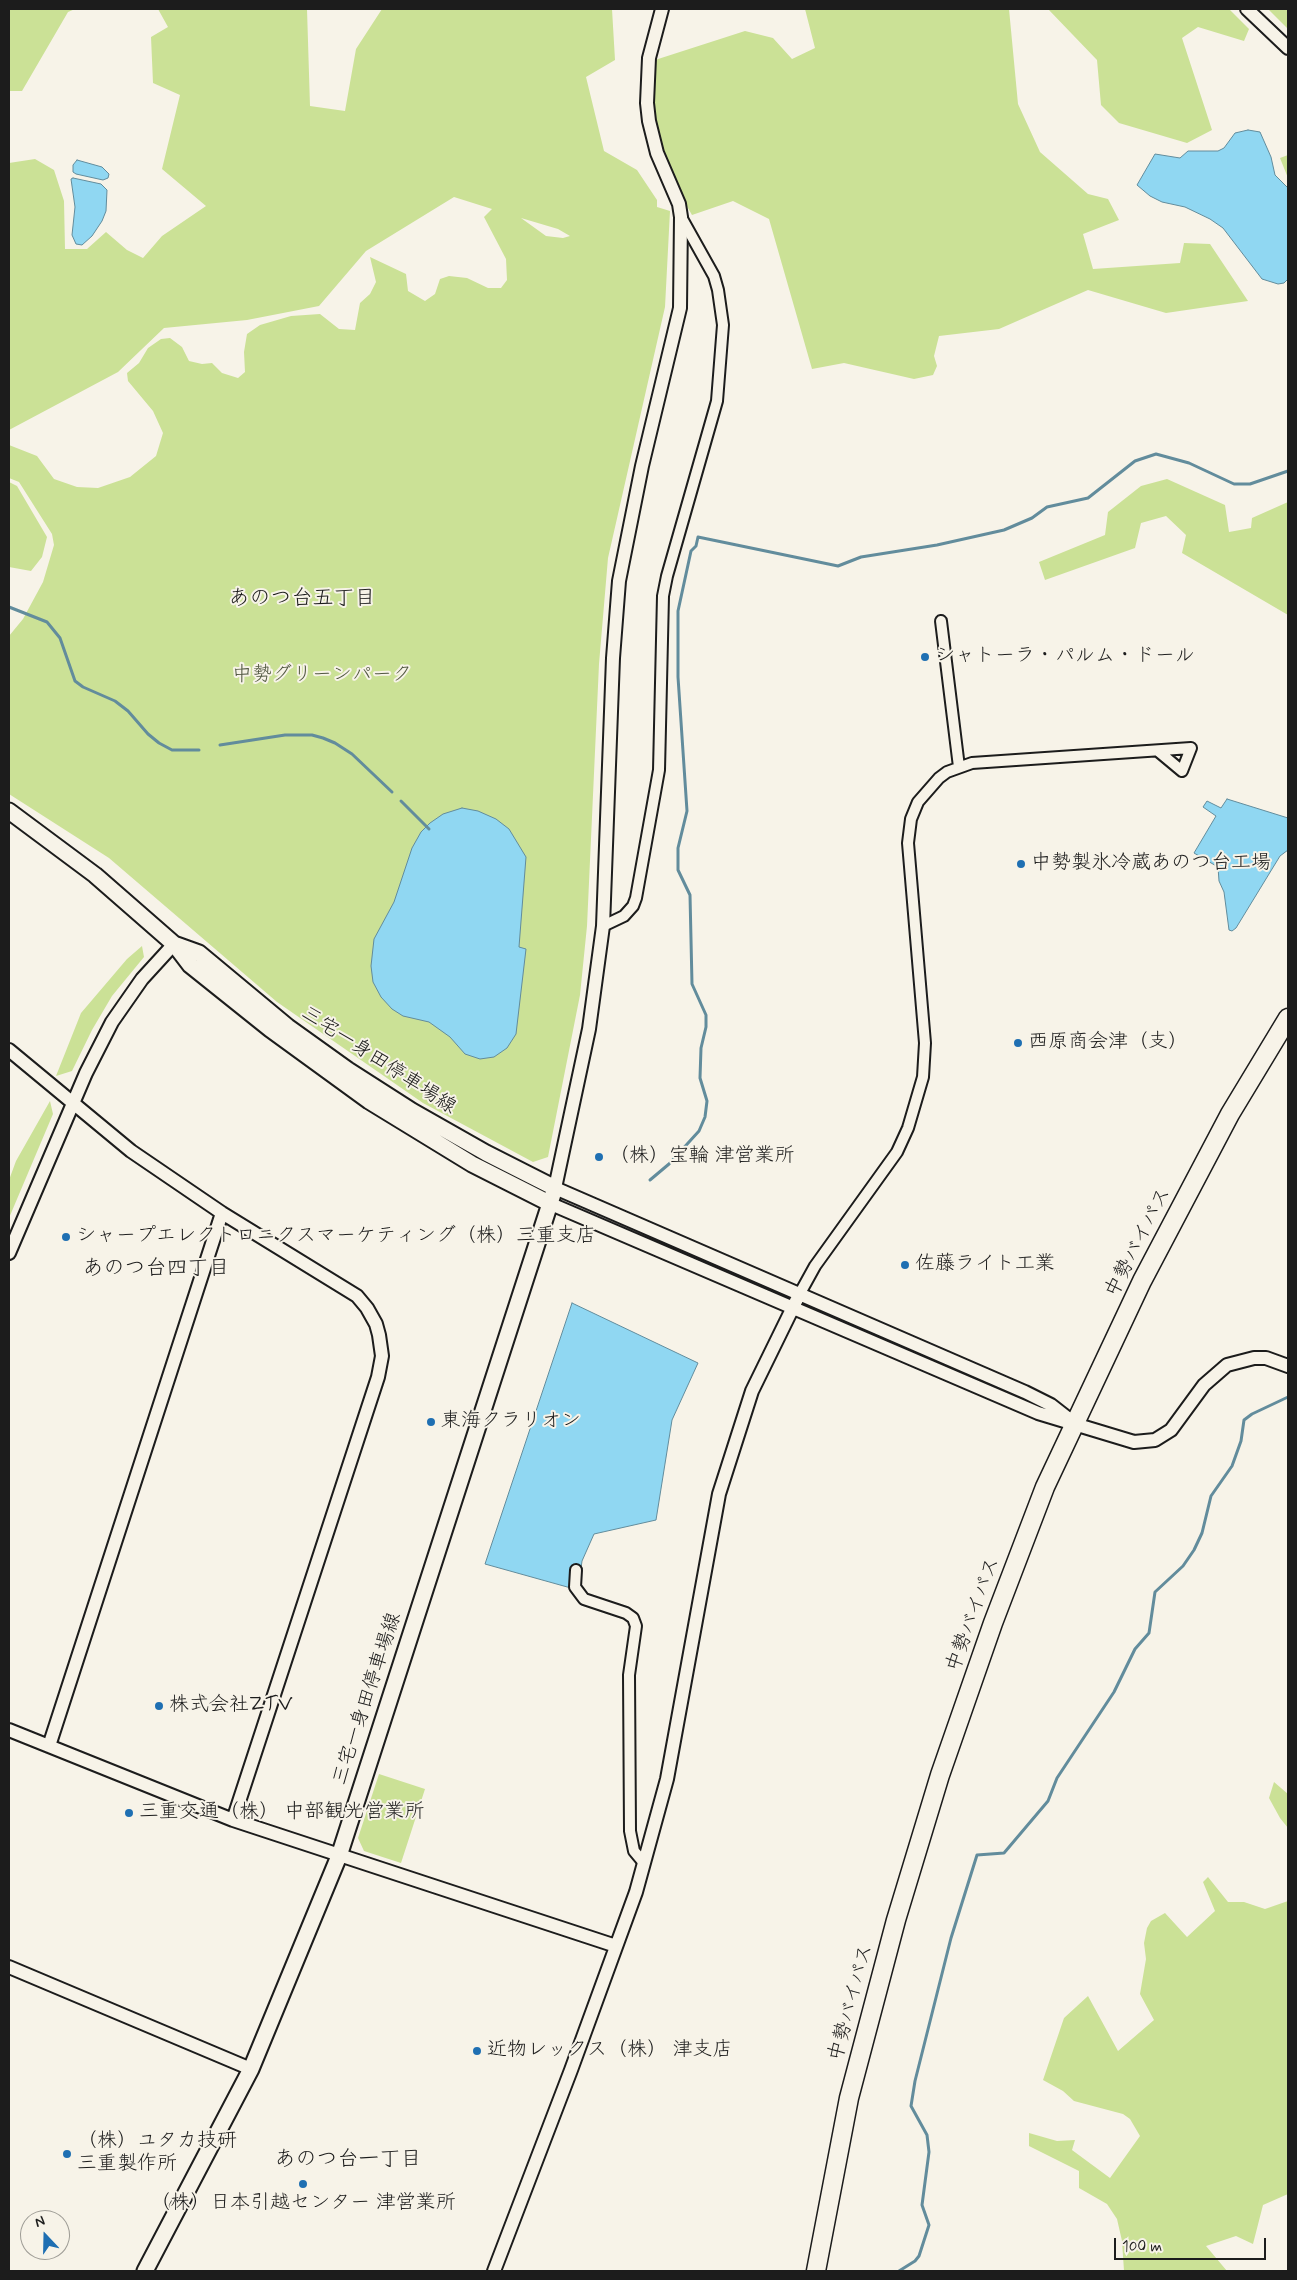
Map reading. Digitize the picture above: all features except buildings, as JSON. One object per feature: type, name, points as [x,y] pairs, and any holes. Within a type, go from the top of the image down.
[{"type":"highway","name":"中勢バイパス","points":[[816,2271],[850,2098],[896,1920],[937,1784],[993,1623],[1045,1488],[1142,1281],[1230,1114],[1288,1018]]},
{"type":"main road","name":"三宅一身田停車場線","points":[[9,811],[95,875],[174,944],[190,965],[270,1029],[369,1101],[472,1164],[551,1204]]},
{"type":"main road","name":"三宅一身田停車場線","points":[[145,2271],[251,2069],[339,1856],[555,1188],[486,1153],[412,1111],[348,1070],[288,1026],[199,954],[174,944]]},
{"type":"street","points":[[662,9],[648,58],[648,112],[657,153],[675,192],[681,217],[680,308],[623,554],[617,597],[603,926],[589,1028],[555,1188],[1025,1392],[1052,1405],[1074,1423]]},
{"type":"street","points":[[1247,9],[1288,48]]},
{"type":"street","points":[[603,926],[624,916],[633,906],[636,898],[659,770],[663,596],[717,401],[723,325],[718,290],[714,276],[681,217]]},
{"type":"street","points":[[941,622],[959,767]]},
{"type":"street","points":[[494,2271],[616,1946],[644,1862],[667,1779],[719,1494],[752,1391],[792,1308],[815,1266],[897,1152],[915,1109],[924,1072],[925,1043],[908,831],[914,810],[923,794],[939,778],[959,767],[981,762],[1158,751]]},
{"type":"street","points":[[9,1253],[86,1073],[112,1022],[142,979],[174,944]]},
{"type":"street","points":[[9,1050],[131,1151],[222,1213],[357,1296],[367,1308],[376,1324],[382,1356],[378,1377],[233,1820]]},
{"type":"street","points":[[551,1204],[1038,1413],[1134,1442],[1155,1440],[1171,1430],[1204,1385],[1226,1365],[1254,1358],[1266,1358],[1288,1366]]},
{"type":"street","points":[[49,1746],[222,1213]]},
{"type":"street","points":[[576,1570],[575,1586],[584,1600],[626,1613],[633,1618],[636,1626],[630,1675],[630,1831],[634,1850],[644,1862]]},
{"type":"street","points":[[9,1730],[233,1820],[616,1946]]},
{"type":"street","points":[[9,1967],[251,2069]]},
{"type":"green space","points":[[9,9],[75,9],[68,12],[22,91],[9,91]]},
{"type":"green space","name":"中勢グリーンパーク","points":[[158,9],[307,9],[310,106],[345,111],[356,49],[382,9],[612,9],[615,60],[586,77],[604,151],[637,170],[657,200],[657,207],[670,211],[665,307],[608,558],[599,664],[587,926],[580,995],[548,1157],[533,1162],[423,1103],[277,1002],[109,858],[9,794],[9,636],[23,619],[43,582],[54,545],[52,534],[19,482],[9,478],[9,445],[37,456],[54,479],[77,487],[98,488],[130,477],[156,456],[163,433],[153,411],[128,381],[127,373],[139,363],[148,348],[161,339],[170,338],[182,347],[189,361],[202,364],[212,363],[222,373],[238,378],[245,372],[244,352],[247,334],[260,325],[291,316],[320,314],[339,329],[355,330],[360,303],[370,294],[376,282],[370,257],[406,274],[408,291],[425,301],[435,294],[440,279],[449,276],[467,278],[488,288],[501,288],[507,280],[506,259],[484,217],[492,209],[454,197],[366,251],[319,306],[247,320],[164,328],[118,372],[9,430],[9,163],[35,159],[54,170],[64,201],[65,249],[87,249],[106,232],[127,250],[143,258],[162,236],[206,206],[162,169],[180,95],[153,83],[151,37],[168,27]],"holes":[[[521,218],[558,229],[570,236],[563,238],[546,236]]]},
{"type":"green space","points":[[805,9],[1009,9],[1018,104],[1040,152],[1088,194],[1108,199],[1119,220],[1083,234],[1093,269],[1180,263],[1184,243],[1210,244],[1248,301],[1166,313],[1088,290],[999,329],[939,336],[934,356],[937,366],[933,375],[914,379],[844,363],[812,369],[769,219],[733,201],[692,215],[660,160],[654,115],[655,60],[745,31],[773,38],[792,59],[815,48]]},
{"type":"green space","points":[[1048,9],[1229,9],[1249,29],[1244,41],[1198,27],[1182,38],[1212,130],[1187,143],[1119,123],[1101,105],[1097,60]]},
{"type":"green space","points":[[1268,9],[1288,9],[1288,29]]},
{"type":"green space","points":[[1288,155],[1288,178],[1280,158]]},
{"type":"green space","points":[[1167,479],[1225,505],[1229,532],[1251,528],[1252,518],[1288,502],[1288,615],[1182,553],[1186,535],[1166,516],[1141,523],[1135,548],[1045,580],[1039,562],[1105,535],[1108,512],[1141,486]]},
{"type":"green space","points":[[9,482],[17,486],[47,537],[42,557],[31,571],[9,567]]},
{"type":"green space","points":[[142,946],[144,957],[112,996],[92,1030],[72,1071],[56,1076],[81,1013],[127,959]]},
{"type":"green space","points":[[50,1101],[53,1114],[9,1218],[9,1180],[16,1161]]},
{"type":"green space","points":[[379,1774],[425,1789],[401,1863],[364,1851],[358,1838]]},
{"type":"green space","points":[[1274,1782],[1288,1794],[1288,1828],[1269,1798]]},
{"type":"green space","points":[[1208,1877],[1228,1902],[1244,1902],[1265,1909],[1288,1901],[1288,2194],[1263,2205],[1253,2244],[1236,2236],[1206,2246],[1227,2271],[1124,2271],[1122,2241],[1117,2219],[1107,2204],[1079,2188],[1079,2171],[1029,2146],[1029,2133],[1057,2141],[1075,2140],[1072,2150],[1110,2178],[1140,2136],[1130,2119],[1123,2114],[1074,2101],[1063,2091],[1043,2080],[1064,2018],[1088,1996],[1118,2051],[1154,2020],[1140,1994],[1146,1959],[1144,1943],[1147,1928],[1151,1921],[1165,1913],[1187,1937],[1215,1911],[1203,1882]]},
{"type":"water","points":[[1248,130],[1260,132],[1271,157],[1275,175],[1288,188],[1288,279],[1284,283],[1278,284],[1262,279],[1223,228],[1210,219],[1185,207],[1162,202],[1150,196],[1137,185],[1155,154],[1180,158],[1188,151],[1218,151],[1224,148],[1235,133]]},
{"type":"water","points":[[77,160],[102,167],[109,174],[108,178],[103,180],[76,174],[73,172],[73,165]]},
{"type":"water","points":[[71,179],[101,184],[107,190],[106,211],[102,221],[92,236],[82,245],[76,244],[72,235],[75,207]]},
{"type":"water","points":[[1227,799],[1288,818],[1288,850],[1280,856],[1236,928],[1232,931],[1229,930],[1224,892],[1219,881],[1218,867],[1194,853],[1216,816],[1203,807],[1207,801],[1221,808]]},
{"type":"water","points":[[462,808],[478,811],[496,819],[509,829],[526,857],[519,947],[526,949],[516,1034],[507,1048],[494,1057],[480,1059],[465,1054],[450,1037],[429,1022],[403,1016],[392,1009],[381,997],[373,982],[371,966],[374,939],[394,902],[412,848],[421,832],[443,814]]},
{"type":"water","points":[[572,1303],[698,1363],[672,1420],[656,1520],[594,1534],[582,1561],[578,1590],[485,1564]]},
{"type":"waterway","points":[[650,1180],[669,1164],[699,1131],[705,1117],[707,1101],[700,1078],[701,1048],[706,1027],[706,1015],[692,984],[690,895],[678,870],[678,848],[687,811],[678,677],[678,611],[691,551],[696,546],[698,537],[838,566],[861,557],[937,545],[1004,530],[1032,518],[1047,507],[1088,498],[1135,461],[1156,454],[1189,463],[1234,484],[1250,484],[1288,471]]},
{"type":"waterway","points":[[9,607],[47,622],[60,638],[75,681],[83,687],[115,701],[128,711],[148,734],[159,743],[172,750],[199,750]]},
{"type":"waterway","points":[[220,745],[285,735],[312,735],[323,738],[352,754],[392,792]]},
{"type":"waterway","points":[[401,801],[429,829]]},
{"type":"waterway","points":[[899,2271],[915,2261],[919,2256],[929,2225],[922,2205],[929,2152],[927,2135],[911,2106],[915,2081],[951,1938],[977,1855],[1004,1853],[1048,1801],[1057,1778],[1114,1692],[1135,1649],[1149,1633],[1155,1592],[1183,1566],[1194,1550],[1202,1533],[1211,1496],[1232,1466],[1241,1441],[1244,1420],[1252,1414],[1288,1397]]},
{"type":"place","name":"シャトーラ・パルム・ドール","points":[[925,657]]},
{"type":"place","name":"中勢製氷冷蔵あのつ台工場","points":[[1021,864]]},
{"type":"place","name":"西原商会津（支）","points":[[1018,1043]]},
{"type":"place","name":"（株）宝輪 津営業所","points":[[599,1157]]},
{"type":"place","name":"シャープエレクトロニクスマーケティング（株）三重支店","points":[[66,1237]]},
{"type":"place","name":"佐藤ライト工業","points":[[905,1265]]},
{"type":"place","name":"東海クラリオン","points":[[431,1422]]},
{"type":"place","name":"株式会社ZTV","points":[[159,1706]]},
{"type":"place","name":"三重交通（株） 中部観光営業所","points":[[129,1813]]},
{"type":"place","name":"近物レックス（株） 津支店","points":[[477,2051]]},
{"type":"place","name":"（株）ユタカ技研 三重製作所","points":[[67,2154]]},
{"type":"place","name":"（株）日本引越センター 津営業所","points":[[303,2184]]},
{"type":"district","name":"あのつ台五丁目","points":[[302,600]]},
{"type":"district","name":"あのつ台四丁目","points":[[156,1270]]},
{"type":"district","name":"あのつ台一丁目","points":[[348,2161]]}]
